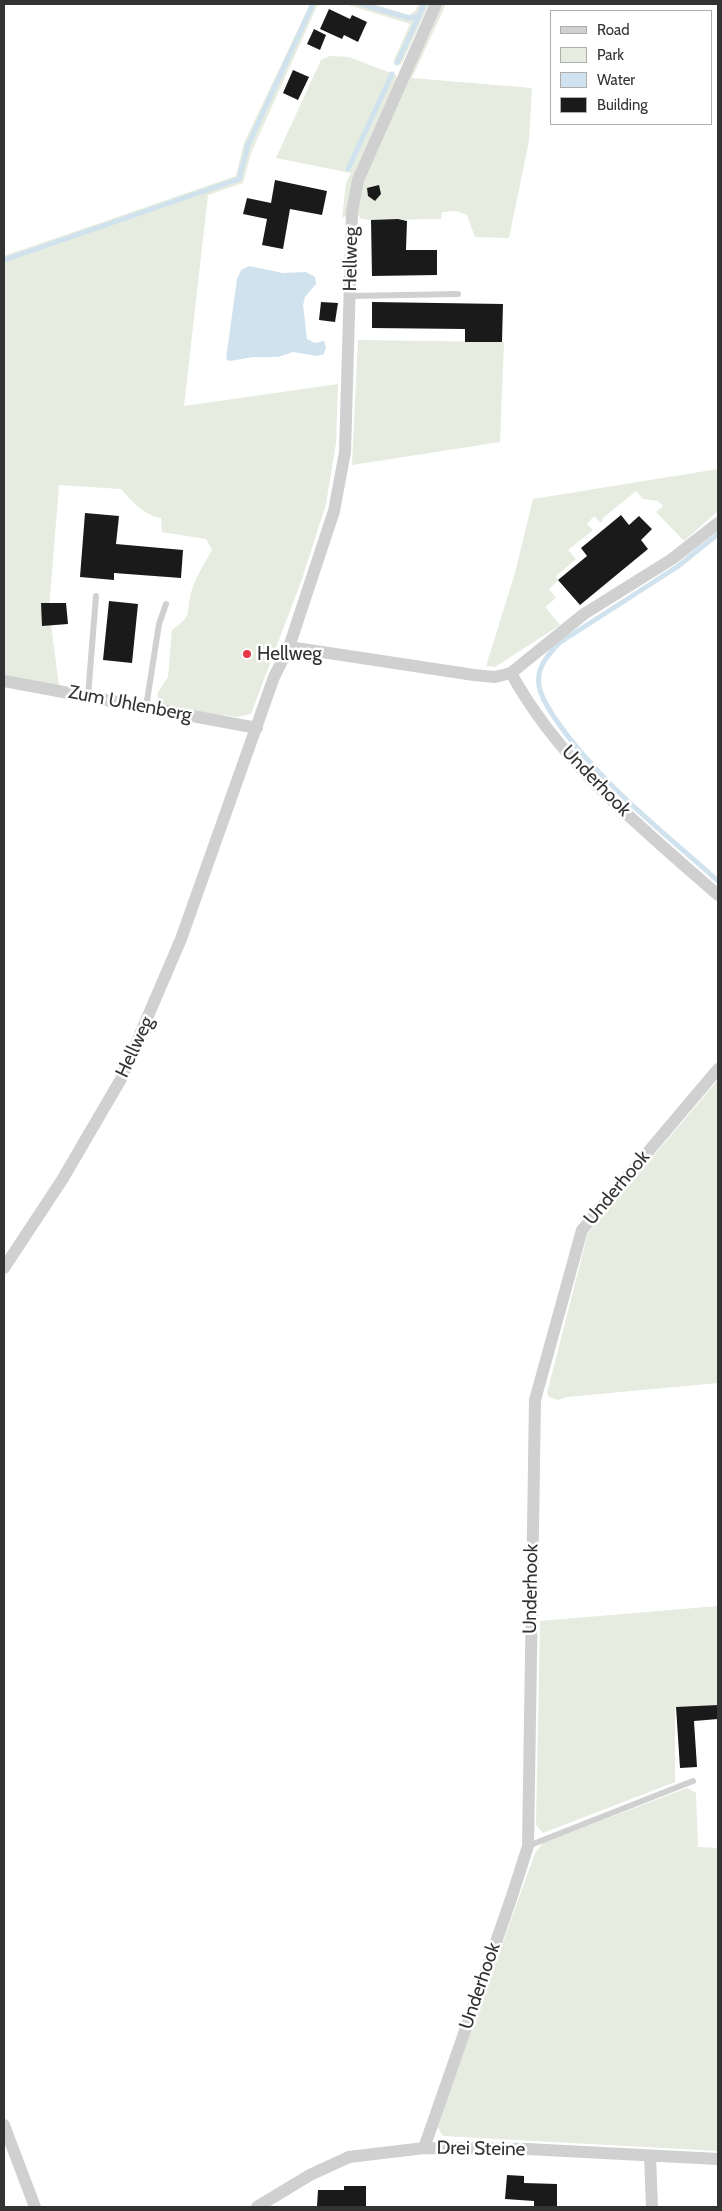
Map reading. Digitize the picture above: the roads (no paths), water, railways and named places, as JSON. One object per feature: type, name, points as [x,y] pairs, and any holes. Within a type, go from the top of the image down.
[{"type":"street","name":"Hellweg","points":[[4,1268],[62,1180],[121,1079],[181,939],[274,677],[289,647],[334,511],[345,452],[352,212],[358,180],[436,4]]},
{"type":"street","points":[[289,647],[495,677],[511,673],[584,614],[672,559],[718,523]]},
{"type":"street","name":"Underhook","points":[[511,673],[528,701],[585,773],[622,810],[718,895]]},
{"type":"street","name":"Zum Uhlenberg","points":[[4,681],[257,728]]},
{"type":"street","name":"Underhook","points":[[424,2148],[528,1846],[536,1400],[582,1230],[718,1069]]},
{"type":"street","points":[[4,2125],[35,2207]]},
{"type":"street","name":"Drei Steine","points":[[257,2207],[310,2175],[349,2156],[424,2148],[527,2149],[718,2159]]},
{"type":"street","points":[[650,2156],[652,2207]]},
{"type":"lane","points":[[351,296],[458,294]]},
{"type":"lane","points":[[88,696],[96,596]]},
{"type":"lane","points":[[146,707],[160,624],[166,604]]},
{"type":"lane","points":[[528,1846],[693,1781]]},
{"type":"water","points":[[249,266],[283,273],[306,272],[315,277],[316,284],[305,297],[303,305],[307,339],[315,343],[324,341],[326,347],[324,354],[317,356],[293,352],[278,357],[253,357],[230,361],[226,359],[237,279],[241,270]]},
{"type":"waterway","points":[[4,260],[239,179],[248,145],[313,4]]},
{"type":"waterway","points":[[361,4],[409,18],[419,16],[424,4]]},
{"type":"waterway","points":[[397,63],[419,16]]},
{"type":"waterway","points":[[348,169],[392,74]]},
{"type":"waterway","points":[[718,534],[677,567],[559,643],[543,663],[539,674],[541,694],[549,710],[590,762],[652,824],[718,881]]},
{"type":"place","name":"Hellweg","points":[[247,654]]}]
